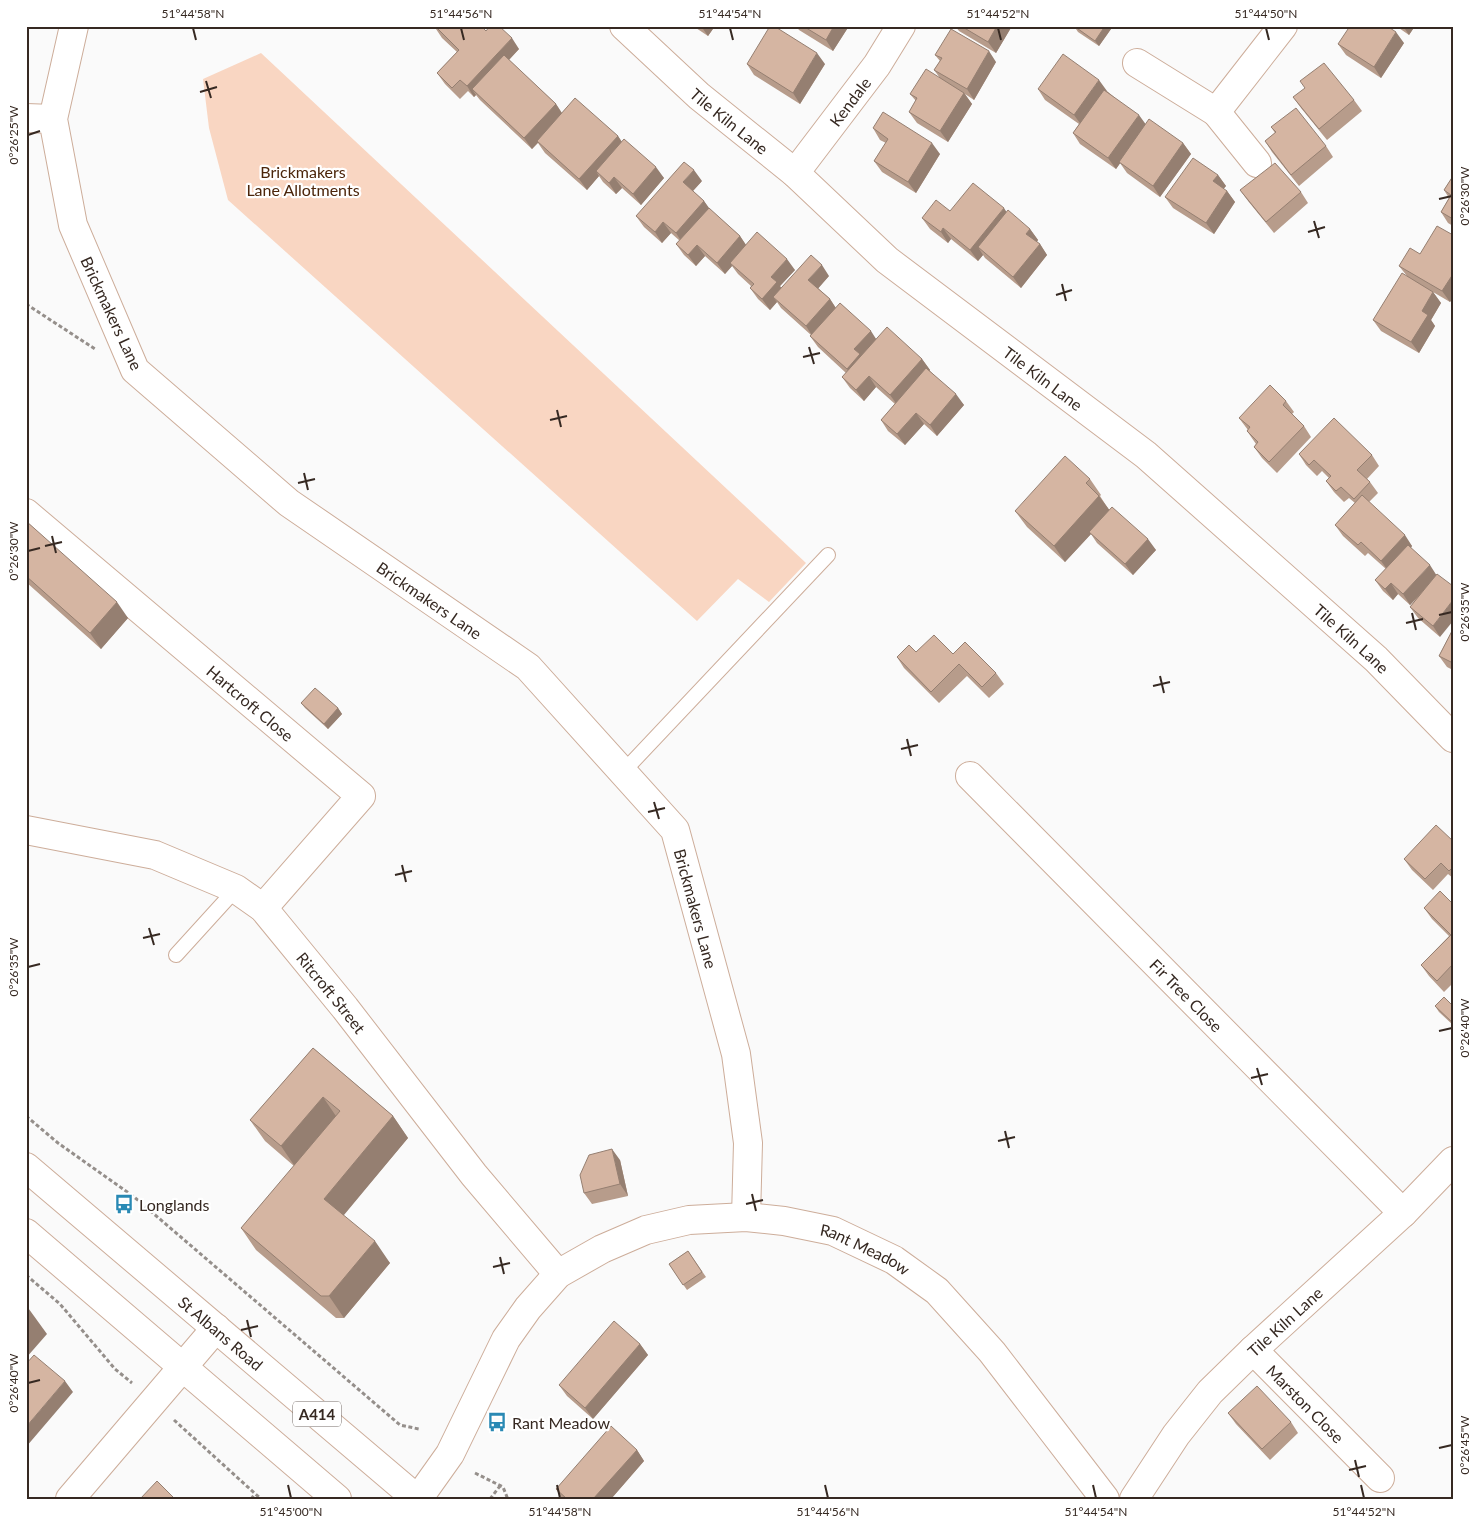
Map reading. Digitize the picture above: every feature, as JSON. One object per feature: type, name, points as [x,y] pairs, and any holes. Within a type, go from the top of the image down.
[{"type":"street","name":"Brickmakers Lane","points":[[74,26],[53,119],[73,225],[135,370],[289,503],[528,667],[675,830],[736,1054],[748,1143],[746,1217]]},
{"type":"street","name":"Tile Kiln Lane","points":[[624,26],[698,96],[795,173],[887,260],[1146,455],[1376,659],[1453,738]]},
{"type":"street","name":"Kendale","points":[[795,173],[877,65],[901,26]]},
{"type":"street","points":[[1216,112],[1283,26]]},
{"type":"street","points":[[1137,63],[1216,112],[1257,162]]},
{"type":"street","points":[[26,118],[53,119]]},
{"type":"street","name":"Hartcroft Close","points":[[26,513],[361,796],[263,908]]},
{"type":"street","name":"Fir Tree Close","points":[[970,776],[1403,1213]]},
{"type":"street","name":"Ritcroft Street","points":[[26,830],[155,855],[236,889],[263,908],[345,1008],[474,1175],[558,1274]]},
{"type":"street","name":"Tile Kiln Lane","points":[[1134,1499],[1176,1435],[1210,1392],[1253,1350],[1403,1213],[1453,1161]]},
{"type":"street","name":"St Albans Road","points":[[26,1167],[417,1499]]},
{"type":"street","name":"Rant Meadow","points":[[417,1499],[450,1454],[506,1339],[528,1308],[558,1274],[602,1249],[646,1230],[689,1220],[746,1217],[784,1221],[833,1231],[894,1260],[937,1291],[992,1352],[1105,1499]]},
{"type":"street","points":[[26,1234],[336,1499]]},
{"type":"street","points":[[70,1499],[216,1328]]},
{"type":"street","name":"Marston Close","points":[[1253,1350],[1380,1478]]},
{"type":"lane","points":[[623,772],[828,555]]},
{"type":"lane","points":[[176,955],[236,889]]},
{"type":"path","points":[[26,304],[116,363],[135,370]]},
{"type":"path","points":[[26,1116],[58,1143],[133,1196],[400,1424],[419,1429]]},
{"type":"path","points":[[26,1275],[60,1304],[115,1369],[261,1499]]},
{"type":"path","points":[[475,1473],[500,1486],[505,1492],[506,1499]]},
{"type":"path","points":[[490,1499],[500,1486]]},
{"type":"path","points":[[251,1499],[255,1494]]},
{"type":"green space","name":"Brickmakers Lane Allotments","points":[[261,53],[806,563],[769,602],[738,579],[697,621],[228,200],[209,128],[203,79]]},
{"type":"building","points":[[435,26],[481,26],[486,31],[490,26],[499,26],[512,38],[467,86],[460,80],[452,88],[437,73],[459,50]]},
{"type":"building","points":[[770,26],[774,26],[817,53],[793,93],[747,64]]},
{"type":"building","points":[[803,26],[834,26],[826,40]]},
{"type":"building","points":[[961,26],[997,26],[988,42]]},
{"type":"building","points":[[1074,26],[1105,26],[1095,41]]},
{"type":"building","points":[[1350,26],[1387,26],[1396,32],[1374,67],[1338,44]]},
{"type":"building","points":[[951,29],[989,51],[967,89],[934,70],[942,58],[935,55]]},
{"type":"building","points":[[1063,54],[1099,80],[1074,115],[1038,89]]},
{"type":"building","points":[[504,55],[556,104],[524,138],[472,89]]},
{"type":"building","points":[[1324,63],[1354,100],[1319,129],[1293,97],[1305,88],[1300,81]]},
{"type":"building","points":[[926,69],[964,93],[940,131],[909,112],[917,98],[910,94]]},
{"type":"building","points":[[1104,90],[1139,115],[1108,158],[1073,133]]},
{"type":"building","points":[[575,98],[618,136],[579,179],[537,141]]},
{"type":"building","points":[[1296,108],[1326,146],[1291,175],[1265,141],[1276,132],[1271,127]]},
{"type":"building","points":[[883,112],[932,143],[908,182],[874,161],[888,139],[873,128]]},
{"type":"building","points":[[1149,119],[1183,143],[1153,186],[1119,162]]},
{"type":"building","points":[[624,139],[656,167],[633,194],[614,177],[609,183],[596,171]]},
{"type":"building","points":[[1193,158],[1218,175],[1213,181],[1227,191],[1206,223],[1165,197]]},
{"type":"building","points":[[684,162],[694,170],[683,182],[704,201],[676,233],[663,222],[655,232],[636,216]]},
{"type":"building","points":[[1275,163],[1301,192],[1266,222],[1240,190]]},
{"type":"building","points":[[1453,176],[1453,219],[1441,212],[1451,195],[1444,190]]},
{"type":"building","points":[[973,183],[1004,208],[970,250],[943,228],[941,232],[922,218],[936,200],[950,211]]},
{"type":"building","points":[[709,208],[740,236],[717,263],[697,245],[688,255],[676,244]]},
{"type":"building","points":[[1008,210],[1030,229],[1026,234],[1040,244],[1013,277],[978,247]]},
{"type":"building","points":[[1437,226],[1453,235],[1453,274],[1442,291],[1399,266],[1410,248],[1420,254]]},
{"type":"building","points":[[757,232],[787,259],[771,277],[777,282],[762,299],[750,288],[754,284],[730,263]]},
{"type":"building","points":[[811,255],[822,265],[808,280],[830,299],[806,326],[773,297]]},
{"type":"building","points":[[1402,273],[1433,292],[1422,311],[1428,315],[1411,342],[1373,320]]},
{"type":"building","points":[[840,303],[871,331],[854,349],[860,354],[847,369],[810,336]]},
{"type":"building","points":[[887,327],[922,359],[890,395],[869,376],[856,390],[842,377]]},
{"type":"building","points":[[926,368],[956,394],[930,425],[916,413],[897,434],[881,420]]},
{"type":"building","points":[[1270,385],[1286,401],[1283,405],[1304,426],[1269,462],[1254,447],[1258,442],[1247,431],[1250,427],[1239,418]]},
{"type":"building","points":[[1334,418],[1372,455],[1357,470],[1370,482],[1354,499],[1341,487],[1336,491],[1326,481],[1331,476],[1314,460],[1309,465],[1299,454]]},
{"type":"building","points":[[1065,456],[1090,479],[1086,483],[1099,496],[1054,546],[1015,511]]},
{"type":"building","points":[[1362,495],[1405,535],[1381,561],[1361,542],[1358,545],[1335,525]]},
{"type":"building","points":[[1112,507],[1148,539],[1125,564],[1089,532]]},
{"type":"building","points":[[26,521],[117,602],[90,633],[26,576]]},
{"type":"building","points":[[1408,545],[1430,565],[1403,594],[1391,583],[1385,589],[1375,580]]},
{"type":"building","points":[[1437,574],[1453,586],[1453,600],[1433,626],[1410,607]]},
{"type":"building","points":[[1453,629],[1453,663],[1439,656]]},
{"type":"building","points":[[934,635],[953,654],[965,642],[996,673],[982,687],[959,664],[931,692],[897,657],[909,645],[916,652]]},
{"type":"building","points":[[315,688],[338,708],[324,724],[301,703]]},
{"type":"building","points":[[1436,825],[1453,841],[1453,867],[1449,871],[1441,863],[1425,879],[1404,859]]},
{"type":"building","points":[[1440,891],[1453,904],[1453,964],[1437,981],[1421,965],[1451,935],[1424,908]]},
{"type":"building","points":[[1444,997],[1453,1006],[1453,1023],[1435,1006]]},
{"type":"building","points":[[313,1048],[393,1116],[324,1199],[375,1241],[329,1296],[321,1296],[241,1228],[340,1111],[323,1097],[281,1146],[250,1120]]},
{"type":"building","points":[[612,1149],[620,1184],[584,1193],[580,1175],[589,1155]]},
{"type":"building","points":[[688,1251],[702,1272],[683,1285],[669,1264]]},
{"type":"building","points":[[614,1321],[640,1344],[585,1408],[559,1385]]},
{"type":"building","points":[[34,1355],[65,1381],[26,1427],[26,1364]]},
{"type":"building","points":[[1257,1386],[1291,1422],[1262,1449],[1228,1413]]},
{"type":"building","points":[[611,1426],[637,1450],[593,1499],[567,1499],[556,1489]]},
{"type":"building","points":[[157,1481],[175,1499],[140,1499]]},
{"type":"place","name":"Longlands","points":[[124,1204]]},
{"type":"place","name":"Rant Meadow","points":[[497,1422]]}]
